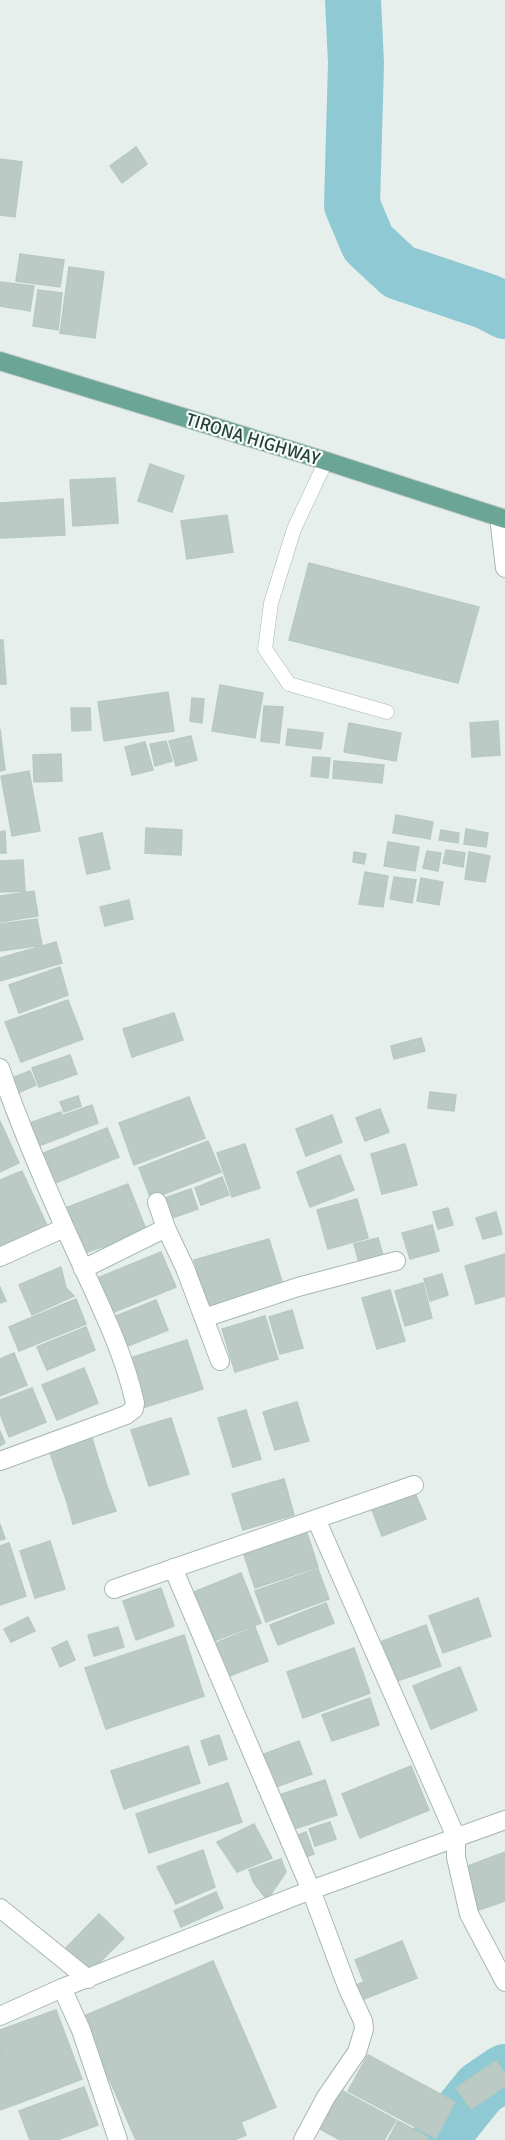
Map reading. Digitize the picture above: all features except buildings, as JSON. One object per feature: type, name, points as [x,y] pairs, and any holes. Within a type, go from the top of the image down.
[{"type":"main road","name":"TIRONA HIGHWAY","points":[[0,361],[326,461],[502,518]]},
{"type":"street","points":[[502,518],[505,568]]},
{"type":"street","points":[[0,1068],[5,1103],[114,1338],[134,1397],[135,1407],[126,1415],[0,1461]]},
{"type":"street","points":[[157,1202],[220,1361]]},
{"type":"street","points":[[0,1257],[64,1228]]},
{"type":"street","points":[[83,1269],[166,1228]]},
{"type":"street","points":[[204,1318],[298,1287],[396,1261]]},
{"type":"street","points":[[114,1589],[414,1485]]},
{"type":"street","points":[[316,1519],[456,1837],[456,1857],[468,1914],[505,1982]]},
{"type":"street","points":[[173,1568],[311,1890],[364,2029],[357,2052],[326,2097],[303,2140]]},
{"type":"street","points":[[0,2016],[62,1988],[311,1890],[505,1820]]},
{"type":"street","points":[[0,1908],[88,1979]]},
{"type":"street","points":[[62,1988],[81,2030],[118,2140]]},
{"type":"lane","points":[[326,461],[294,529],[271,603],[265,649],[289,684],[387,712]]},
{"type":"waterway","points":[[353,0],[356,63],[352,205],[368,243],[399,272],[488,302],[505,311]]},
{"type":"waterway","points":[[439,2140],[480,2089],[505,2072]]}]
